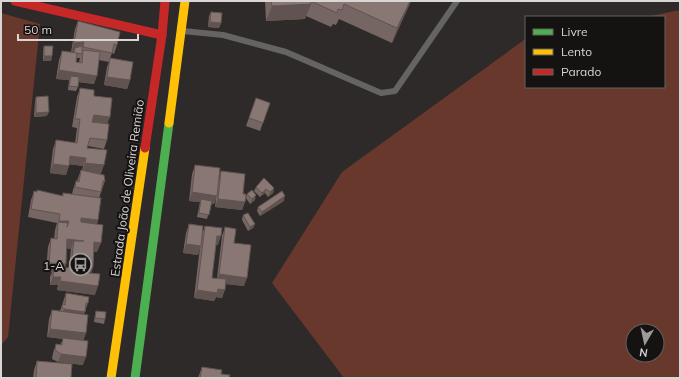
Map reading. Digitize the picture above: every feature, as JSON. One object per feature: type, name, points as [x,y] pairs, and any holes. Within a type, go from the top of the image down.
[{"type":"main road","points":[[15,1],[162,35]]},
{"type":"main road","name":"Estrada João de Oliveira Remião","points":[[111,378],[162,35],[165,1]]},
{"type":"main road","points":[[135,378],[185,1]]},
{"type":"lane","points":[[182,31],[223,35],[286,52],[381,93],[395,91],[458,1]]},
{"type":"shaded area","points":[[680,10],[680,378],[344,378],[272,283],[342,172],[524,40],[525,88],[665,88],[665,16],[651,16]]},
{"type":"shaded area","points":[[1,13],[40,24],[8,337],[1,345]]},
{"type":"building","points":[[271,1],[310,1],[311,4],[272,6]]},
{"type":"building","points":[[311,1],[410,1],[397,28],[344,4],[342,10],[338,9],[337,13]]},
{"type":"building","points":[[211,12],[222,13],[221,23],[210,22]]},
{"type":"building","points":[[78,21],[120,32],[117,45],[114,44],[112,53],[83,47],[84,42],[74,43]]},
{"type":"building","points":[[44,46],[53,46],[52,56],[44,56]]},
{"type":"building","points":[[82,46],[82,54],[74,53],[75,48]]},
{"type":"building","points":[[83,50],[100,52],[97,76],[59,70],[62,51],[77,53],[76,62],[82,63]]},
{"type":"building","points":[[110,58],[133,62],[130,80],[107,77]]},
{"type":"building","points":[[71,76],[79,77],[78,87],[69,86]]},
{"type":"building","points":[[80,88],[94,90],[94,96],[112,98],[110,117],[94,115],[92,122],[109,124],[107,140],[90,138],[87,148],[107,150],[104,165],[85,163],[86,158],[70,156],[69,166],[53,164],[56,140],[77,143],[80,119],[75,119]]},
{"type":"building","points":[[48,96],[49,112],[36,113],[36,97]]},
{"type":"building","points":[[256,98],[270,103],[263,123],[249,118]]},
{"type":"building","points":[[195,165],[220,168],[217,196],[192,192]]},
{"type":"building","points":[[81,170],[104,175],[105,181],[103,181],[101,192],[75,187],[76,181],[79,182]]},
{"type":"building","points":[[221,171],[245,174],[243,194],[246,194],[245,202],[218,199]]},
{"type":"building","points":[[264,178],[274,188],[270,192],[266,189],[262,193],[256,187]]},
{"type":"building","points":[[37,190],[63,196],[63,193],[101,198],[98,220],[81,218],[81,222],[103,225],[101,243],[94,242],[93,267],[71,265],[74,241],[84,241],[67,239],[66,264],[49,263],[51,238],[57,239],[58,222],[68,223],[67,227],[69,221],[59,221],[60,214],[31,209],[34,191],[37,192]]},
{"type":"building","points":[[252,190],[256,195],[252,199],[247,194]]},
{"type":"building","points":[[282,191],[285,196],[262,212],[258,207]]},
{"type":"building","points":[[201,199],[212,201],[209,215],[199,213]]},
{"type":"building","points":[[248,213],[255,224],[250,227],[243,215]]},
{"type":"building","points":[[189,224],[203,226],[201,246],[186,244]]},
{"type":"building","points":[[205,226],[222,228],[221,236],[217,236],[212,278],[226,279],[225,290],[218,289],[217,293],[197,290]]},
{"type":"building","points":[[225,227],[236,229],[234,243],[251,245],[247,278],[219,274]]},
{"type":"building","points":[[68,267],[89,269],[89,273],[100,274],[98,286],[60,281],[61,277],[53,277],[54,269],[61,271],[62,268]]},
{"type":"building","points":[[66,293],[89,297],[88,303],[86,303],[85,312],[64,309],[62,307],[63,304],[65,305]]},
{"type":"building","points":[[52,310],[88,315],[86,333],[50,329]]},
{"type":"building","points":[[96,311],[106,312],[105,319],[95,318]]},
{"type":"building","points":[[63,338],[88,341],[86,357],[61,354],[55,350],[56,344],[62,345]]},
{"type":"building","points":[[37,361],[72,364],[71,378],[36,378]]},
{"type":"building","points":[[202,367],[222,370],[221,374],[230,375],[229,378],[200,378]]},
{"type":"traffic: fast","points":[[135,378],[169,123]]},
{"type":"traffic: slow","points":[[169,123],[185,1]]},
{"type":"traffic: slow","points":[[111,378],[145,148]]},
{"type":"traffic: jam","points":[[15,1],[162,35]]},
{"type":"traffic: jam","points":[[145,148],[162,35],[165,1]]},
{"type":"place","name":"1-A","points":[[80,265]]}]
